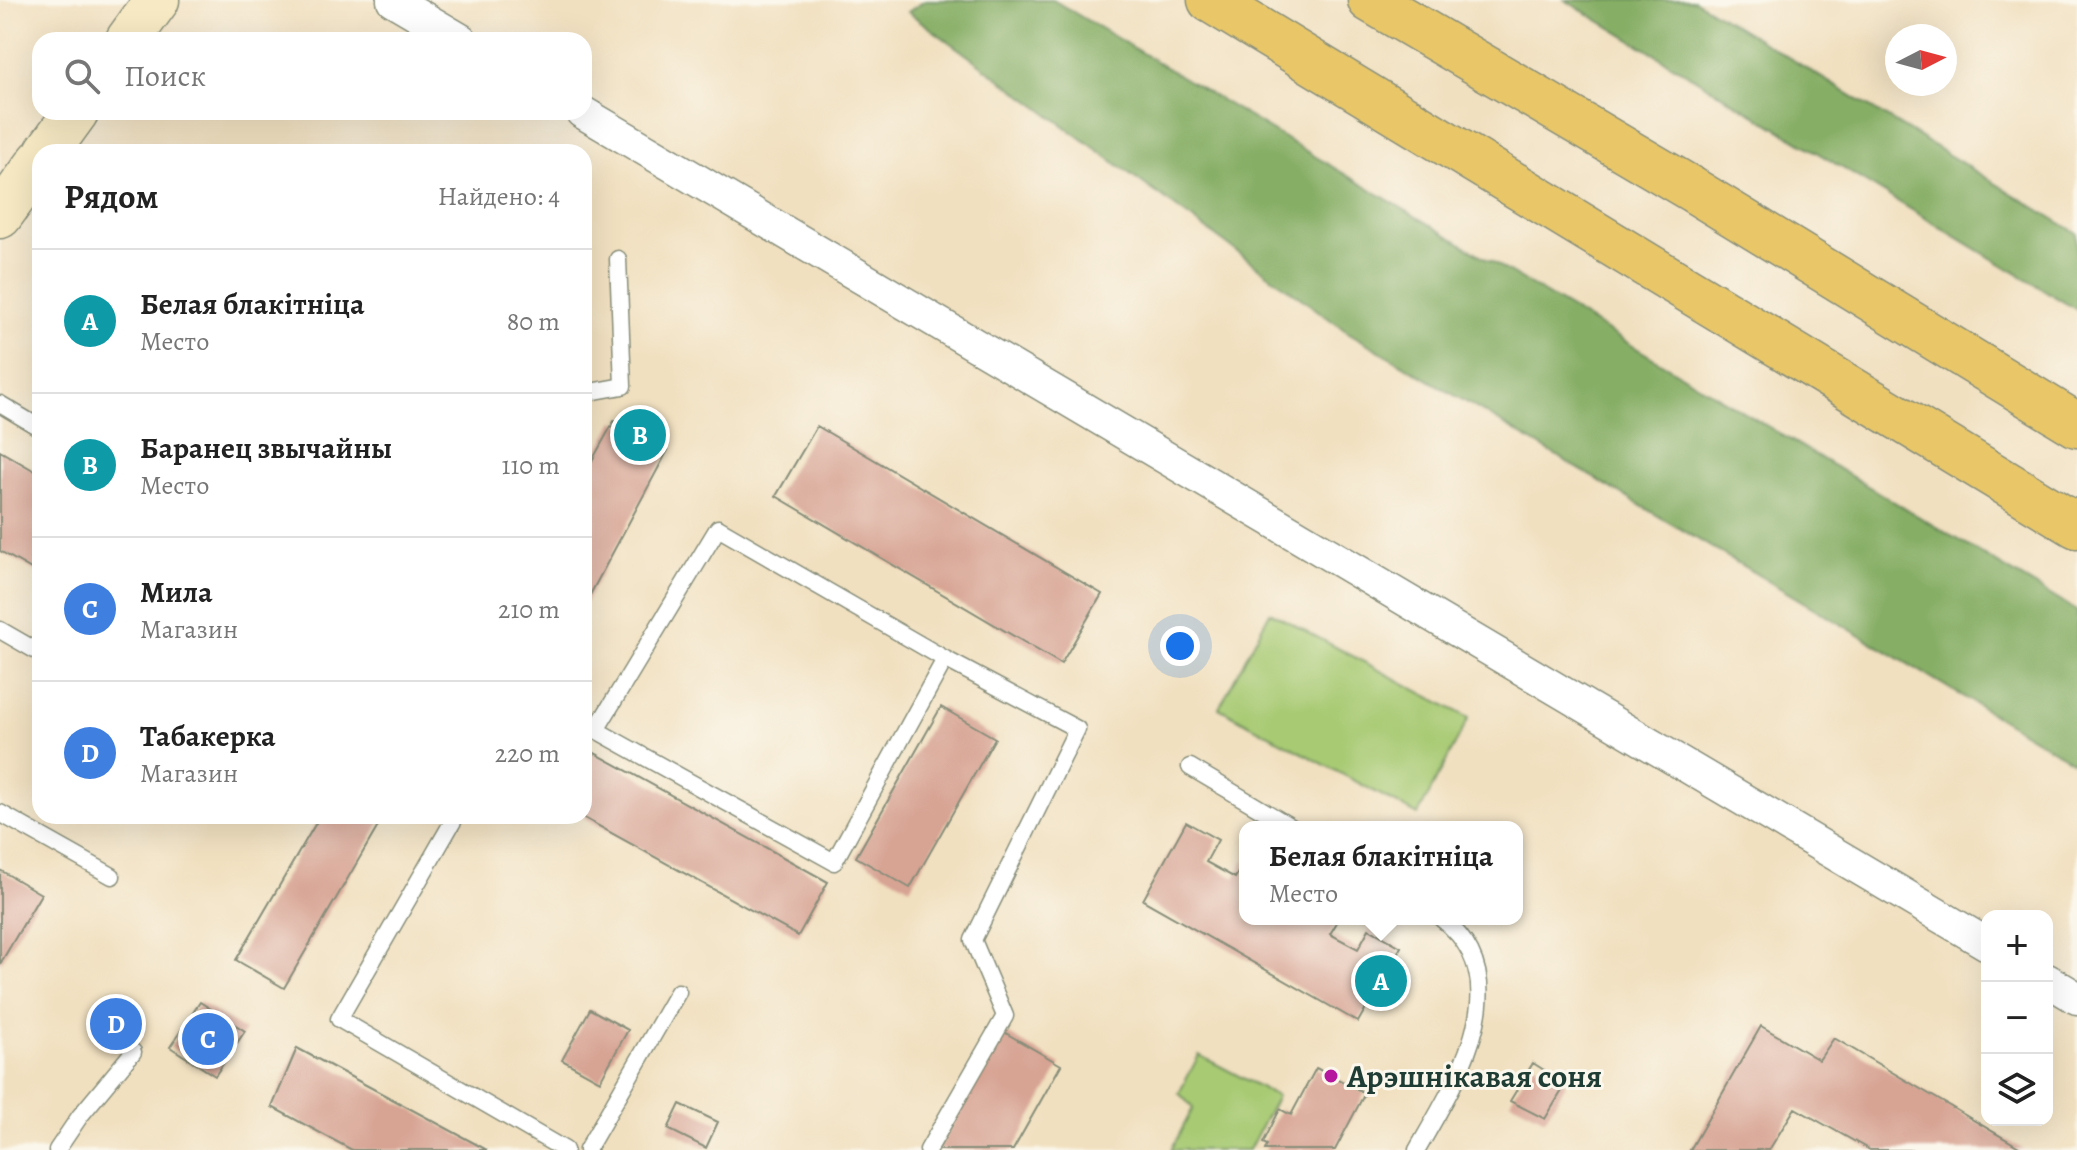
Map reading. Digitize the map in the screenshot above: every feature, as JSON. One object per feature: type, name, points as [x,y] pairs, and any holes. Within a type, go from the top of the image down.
[{"type":"highway","points":[[1210,0],[2077,526]]},
{"type":"highway","points":[[1370,0],[1693,190],[2077,425]]},
{"type":"street","points":[[134,32],[157,0]]},
{"type":"street","points":[[393,0],[447,32]]},
{"type":"street","points":[[592,118],[1981,940]]},
{"type":"street","points":[[53,144],[70,120]]},
{"type":"street","points":[[0,216],[32,172]]},
{"type":"street","points":[[2050,982],[2077,998]]},
{"type":"lane","points":[[592,392],[623,386],[618,259]]},
{"type":"lane","points":[[0,404],[32,423]]},
{"type":"lane","points":[[928,1150],[1005,1016],[973,940],[1077,729],[945,659],[718,528],[596,730],[834,862],[945,659]]},
{"type":"lane","points":[[0,630],[32,648]]},
{"type":"lane","points":[[1190,767],[1281,821]]},
{"type":"lane","points":[[0,813],[112,876]]},
{"type":"lane","points":[[451,824],[339,1019],[565,1150]]},
{"type":"lane","points":[[1417,1150],[1471,1046],[1480,1010],[1475,966],[1460,934],[1449,925]]},
{"type":"lane","points":[[587,1150],[678,992]]},
{"type":"lane","points":[[57,1150],[80,1116],[133,1052]]},
{"type":"green space","points":[[925,0],[1053,0],[2077,611],[2077,764],[1346,331],[908,12]]},
{"type":"green space","points":[[1565,0],[1694,0],[2077,233],[2077,310]]},
{"type":"green space","points":[[1270,612],[1469,718],[1418,815],[1219,708]]},
{"type":"green space","points":[[1199,1055],[1277,1096],[1249,1150],[1171,1150],[1193,1108],[1179,1093]]},
{"type":"building","points":[[614,421],[668,450],[592,591],[592,461]]},
{"type":"building","points":[[817,426],[1102,594],[1061,664],[776,496]]},
{"type":"building","points":[[0,451],[32,469],[32,569],[0,551]]},
{"type":"building","points":[[941,707],[995,738],[910,888],[856,857]]},
{"type":"building","points":[[592,751],[828,882],[798,936],[592,822]]},
{"type":"building","points":[[1186,822],[1218,840],[1206,862],[1235,878],[1239,871],[1239,925],[1335,925],[1330,934],[1358,949],[1369,929],[1401,947],[1358,1022],[1143,900]]},
{"type":"building","points":[[315,824],[379,824],[284,988],[236,960]]},
{"type":"building","points":[[0,870],[41,894],[0,964]]},
{"type":"building","points":[[200,1002],[245,1031],[215,1076],[170,1047]]},
{"type":"building","points":[[590,1009],[628,1030],[600,1081],[562,1060]]},
{"type":"building","points":[[1761,1026],[1819,1060],[1834,1038],[2024,1150],[1870,1150],[1795,1108],[1769,1150],[1690,1150]]},
{"type":"building","points":[[1004,1032],[1061,1065],[1013,1150],[938,1150]]},
{"type":"building","points":[[297,1048],[487,1150],[352,1150],[272,1107]]},
{"type":"building","points":[[1533,1063],[1566,1084],[1545,1119],[1510,1101]]},
{"type":"building","points":[[1316,1068],[1365,1093],[1335,1150],[1265,1150],[1267,1145],[1263,1143],[1280,1109],[1291,1115]]},
{"type":"building","points":[[680,1104],[718,1122],[706,1148],[668,1129]]},
{"type":"place","name":"Баранец звычайны","points":[[640,435]]},
{"type":"place","name":"Белая блакітніца","points":[[1381,981]]},
{"type":"place","name":"Табакерка","points":[[116,1024]]},
{"type":"place","name":"Мила","points":[[208,1039]]},
{"type":"place","name":"Арэшнікавая соня","points":[[1331,1076]]}]
